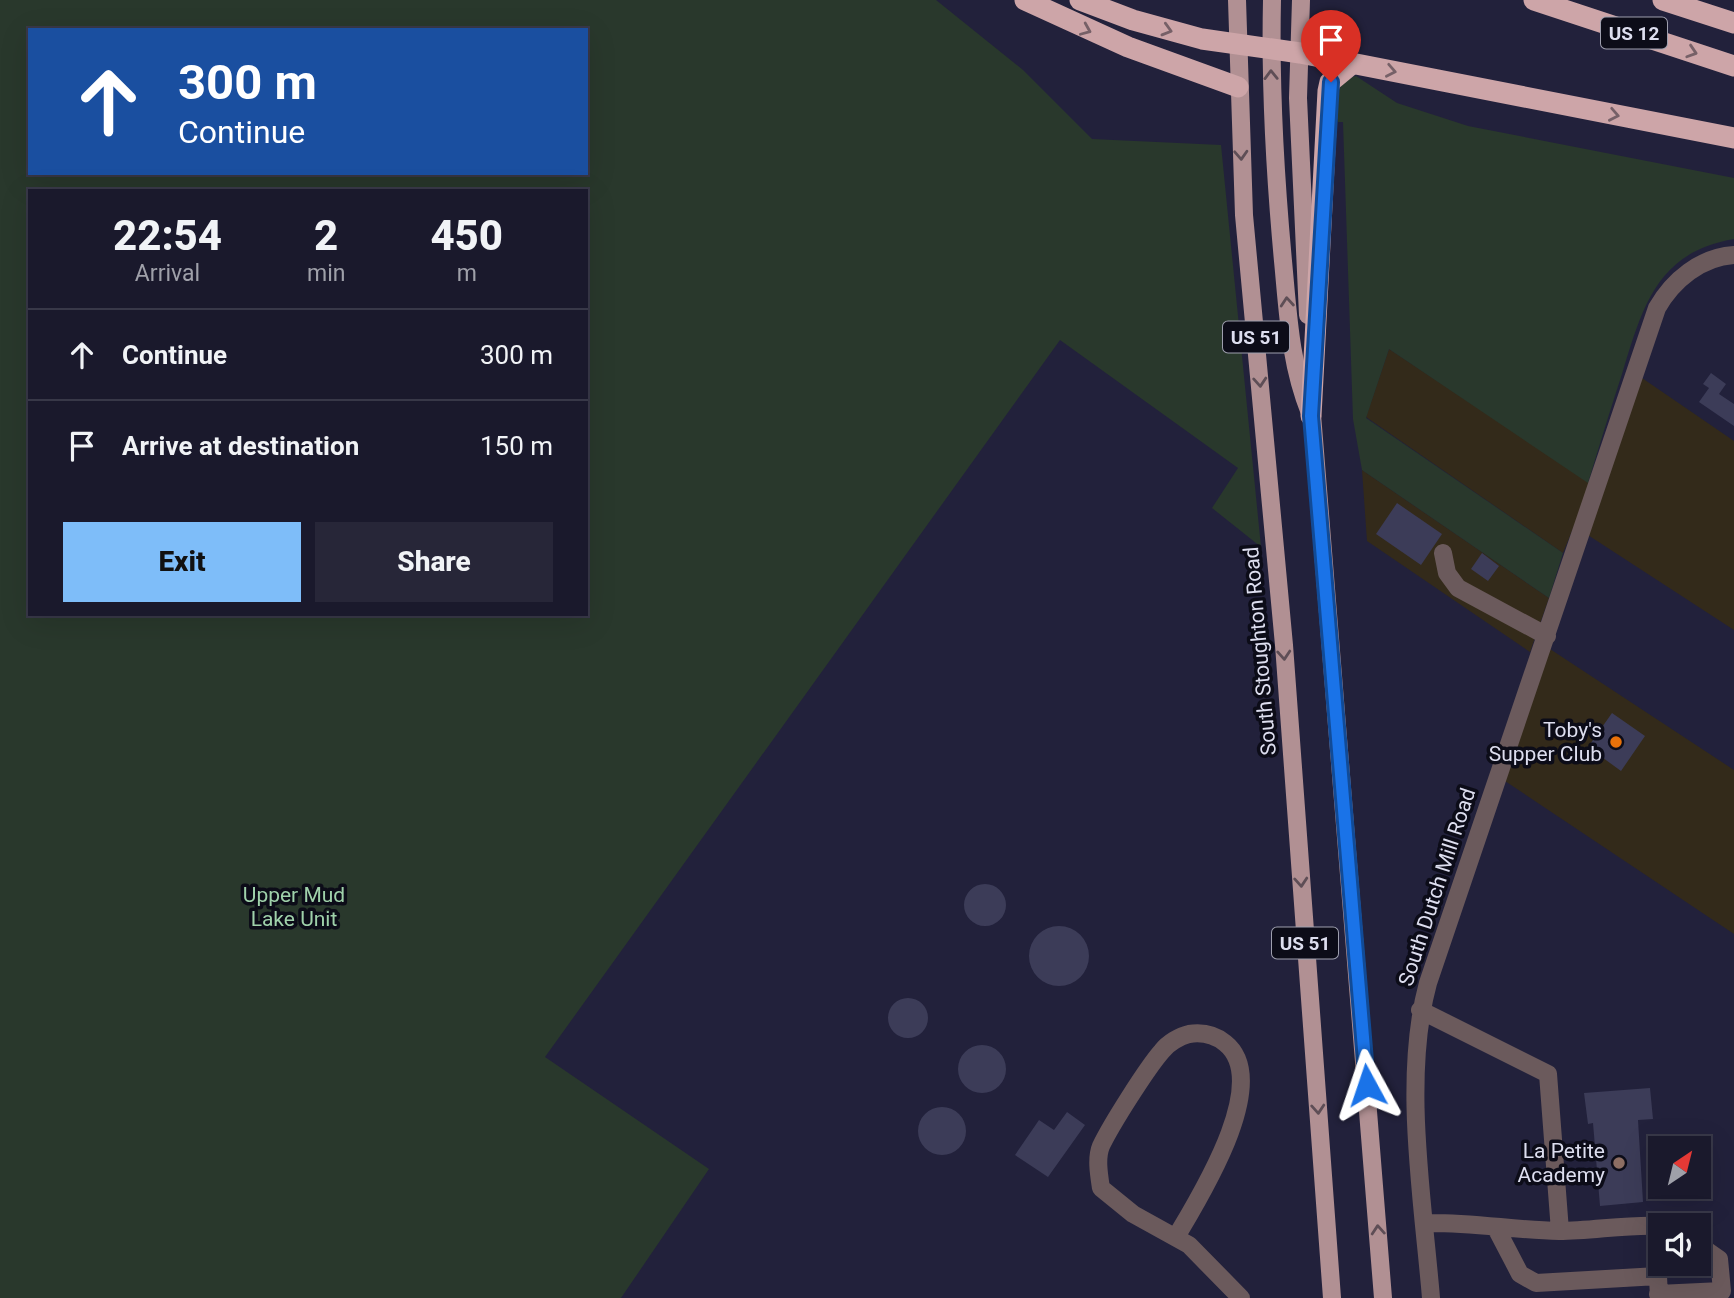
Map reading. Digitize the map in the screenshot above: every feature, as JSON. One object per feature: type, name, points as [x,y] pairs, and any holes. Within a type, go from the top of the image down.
[{"type":"highway","points":[[1025,0],[1128,47],[1238,87]]},
{"type":"highway","points":[[1080,0],[1146,24],[1198,38],[1300,52],[1734,138]]},
{"type":"highway","name":"US 12","points":[[1534,0],[1734,66]]},
{"type":"highway","name":"US 12","points":[[1663,0],[1734,23]]},
{"type":"highway","points":[[1311,416],[1328,91],[1331,82],[1353,63]]},
{"type":"main road","name":"South Stoughton Road","points":[[1237,0],[1244,215],[1283,633],[1332,1298]]},
{"type":"main road","points":[[1272,0],[1276,194],[1289,327],[1299,386],[1311,416]]},
{"type":"main road","name":"US 51","points":[[1301,0],[1299,132],[1311,416],[1383,1298]]},
{"type":"street","name":"South Dutch Mill Road","points":[[1431,1298],[1414,1077],[1420,1010],[1657,308],[1676,281],[1728,255]]},
{"type":"street","points":[[1443,554],[1447,573],[1458,588],[1547,636]]},
{"type":"street","points":[[1420,1010],[1548,1074],[1560,1231]]},
{"type":"street","points":[[1176,1237],[1210,1181],[1224,1147],[1241,1079],[1240,1060],[1233,1049],[1206,1034],[1189,1034],[1162,1050],[1100,1148],[1098,1170],[1101,1188],[1133,1214],[1189,1245],[1241,1298]]},
{"type":"street","points":[[1425,1223],[1462,1222],[1496,1228],[1560,1231],[1648,1227]]},
{"type":"street","points":[[1496,1228],[1520,1274],[1536,1283],[1658,1276],[1659,1296],[1719,1294],[1719,1259],[1711,1253]]},
{"type":"shaded area","points":[[1389,349],[1603,491],[1642,378],[1734,441],[1734,630],[1574,526],[1563,553],[1366,417]]},
{"type":"shaded area","points":[[1362,470],[1549,598],[1530,652],[1367,541]]},
{"type":"shaded area","points":[[1550,649],[1734,770],[1734,934],[1502,779]]},
{"type":"green space","name":"Upper Mud Lake Unit","points":[[0,0],[936,0],[1023,70],[1092,139],[1221,145],[1261,547],[1212,508],[1238,468],[1060,340],[545,1057],[709,1169],[621,1298],[0,1298]]},
{"type":"green space","points":[[1356,76],[1397,103],[1468,126],[1734,178],[1734,239],[1686,256],[1656,287],[1637,327],[1588,483],[1389,349],[1366,418],[1563,553],[1549,598],[1362,470],[1353,419],[1343,122],[1338,122],[1337,108],[1340,88],[1343,83]]},
{"type":"building","points":[[1711,373],[1726,384],[1719,394],[1734,404],[1734,426],[1699,402],[1709,388],[1703,384]]},
{"type":"building","points":[[1397,503],[1442,534],[1421,565],[1376,534]]},
{"type":"building","points":[[1482,553],[1499,566],[1488,581],[1471,569]]},
{"type":"building","name":"Toby's Supper Club","points":[[1612,713],[1645,736],[1621,771],[1588,747]]},
{"type":"building","points":[[985,884],[1000,890],[1006,905],[1000,920],[985,926],[970,920],[964,905],[970,890]]},
{"type":"building","points":[[1059,926],[1080,935],[1089,956],[1080,977],[1059,986],[1038,977],[1029,956],[1038,935]]},
{"type":"building","points":[[908,998],[916,999],[922,1004],[927,1010],[927,1026],[922,1032],[916,1037],[908,1038],[900,1037],[894,1032],[889,1026],[888,1018],[889,1010],[894,1004],[900,999]]},
{"type":"building","points":[[982,1045],[999,1052],[1006,1069],[999,1086],[982,1093],[965,1086],[958,1069],[965,1052]]},
{"type":"building","name":"La Petite Academy","points":[[1650,1088],[1653,1119],[1638,1120],[1643,1202],[1600,1206],[1593,1123],[1588,1124],[1584,1093]]},
{"type":"building","points":[[942,1107],[959,1114],[966,1131],[959,1148],[942,1155],[925,1148],[918,1131],[925,1114]]},
{"type":"building","points":[[1067,1112],[1085,1125],[1048,1177],[1015,1155],[1039,1120],[1054,1130]]},
{"type":"place","name":"Toby's Supper Club","points":[[1616,742]]},
{"type":"place","name":"La Petite Academy","points":[[1619,1163]]},
{"type":"route","points":[[1331,82],[1328,91],[1311,416],[1367,1085]]}]
